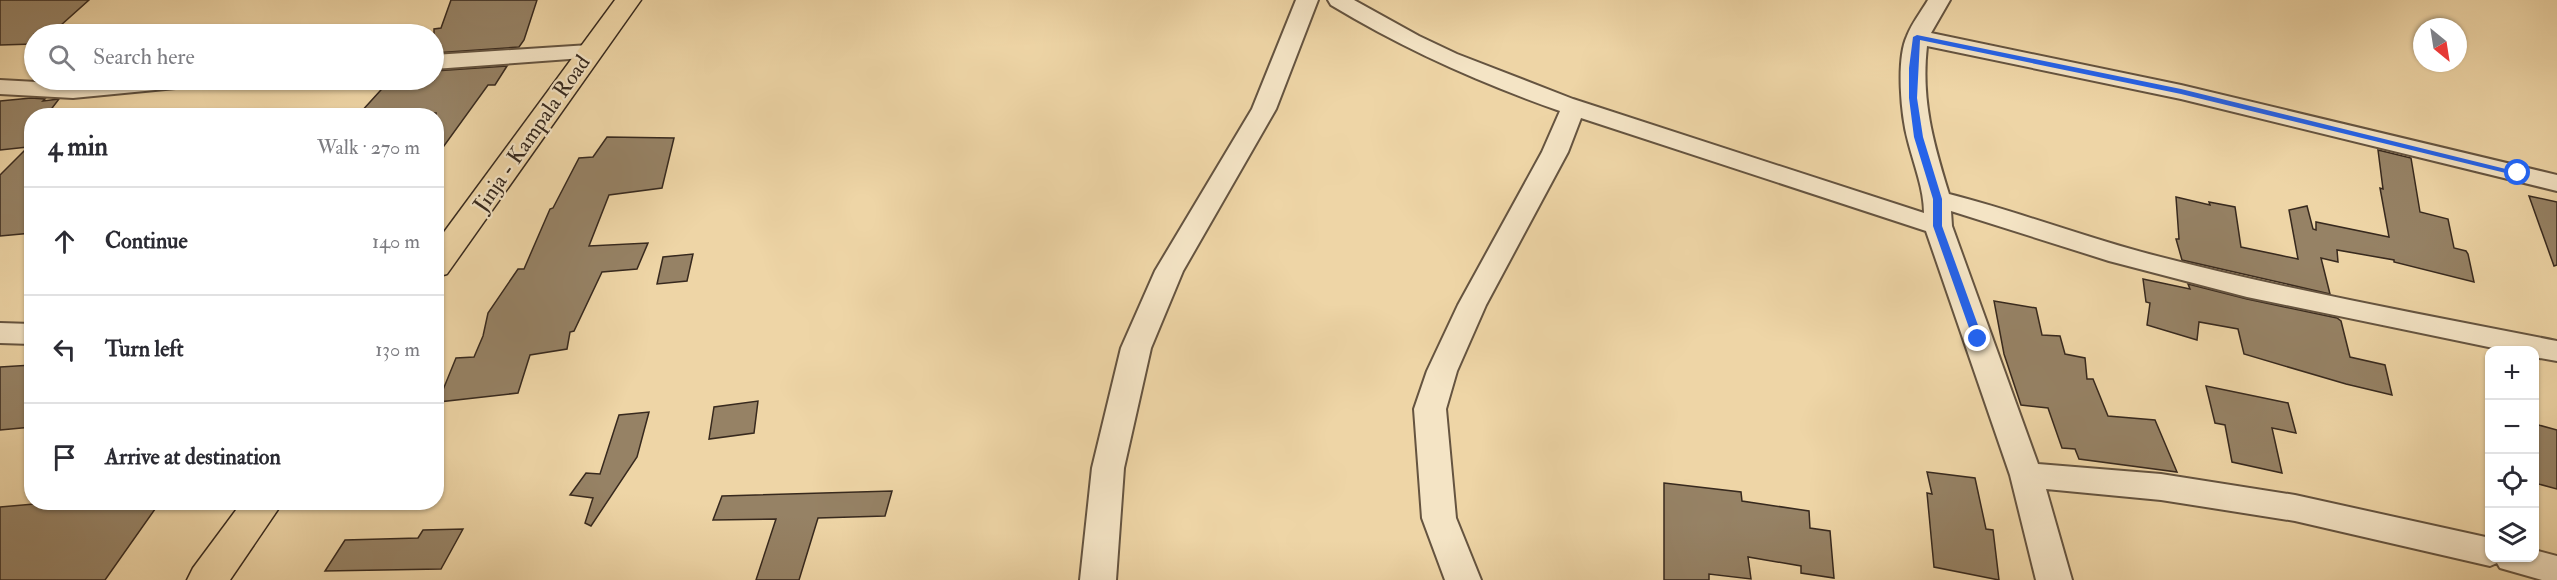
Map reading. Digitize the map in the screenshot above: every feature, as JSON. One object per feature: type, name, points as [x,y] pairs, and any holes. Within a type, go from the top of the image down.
[{"type":"highway","name":"Jinja - Kampala Road","points":[[444,256],[628,0]]},
{"type":"highway","points":[[207,580],[258,510]]},
{"type":"street","points":[[1098,580],[1108,468],[1136,348],[1169,271],[1264,109],[1307,0]]},
{"type":"street","points":[[1339,0],[1372,22],[1477,72],[1574,108],[1808,186],[1937,212],[1974,207],[2145,262],[2367,313],[2557,351]]},
{"type":"street","points":[[1939,0],[1917,37],[1913,68],[1913,98],[1919,137],[1937,212],[2026,475],[2054,580]]},
{"type":"street","points":[[1917,37],[2181,92],[2557,183]]},
{"type":"street","points":[[444,61],[589,52]]},
{"type":"street","points":[[0,87],[24,88]]},
{"type":"street","points":[[56,90],[84,90]]},
{"type":"street","points":[[1463,580],[1439,518],[1430,409],[1442,371],[1472,304],[1555,153],[1574,108]]},
{"type":"street","points":[[0,333],[24,334]]},
{"type":"street","points":[[2026,475],[2161,487],[2295,507],[2485,551]]},
{"type":"street","points":[[2527,562],[2557,570]]},
{"type":"building","points":[[0,0],[89,0],[62,24],[24,24],[24,44],[0,45]]},
{"type":"building","points":[[451,0],[537,0],[524,40],[519,47],[444,52],[442,24]]},
{"type":"building","points":[[507,66],[495,85],[488,85],[444,146],[444,108],[365,108],[381,90],[444,90],[444,70]]},
{"type":"building","points":[[31,98],[45,99],[43,101],[59,99],[52,108],[24,108],[24,147],[0,150],[0,101]]},
{"type":"building","points":[[607,137],[674,138],[662,188],[609,195],[589,246],[648,243],[637,269],[602,272],[574,331],[570,332],[567,349],[530,355],[518,393],[444,401],[444,387],[456,358],[474,357],[483,336],[488,313],[518,269],[524,269],[550,209],[553,208],[579,158],[593,157]]},
{"type":"building","points":[[2378,150],[2411,158],[2420,212],[2448,219],[2454,248],[2466,251],[2468,254],[2474,282],[2394,262],[2394,260],[2337,250],[2338,262],[2321,258],[2330,294],[2182,260],[2176,239],[2179,239],[2176,197],[2210,205],[2209,202],[2235,207],[2241,247],[2298,259],[2289,210],[2307,206],[2313,229],[2316,230],[2316,222],[2389,237],[2380,188],[2383,189]]},
{"type":"building","points":[[24,151],[24,234],[0,236],[0,175]]},
{"type":"building","points":[[2529,196],[2557,202],[2557,265],[2554,266]]},
{"type":"building","points":[[693,254],[687,281],[657,284],[663,257]]},
{"type":"building","points":[[2143,279],[2190,289],[2188,284],[2337,318],[2341,321],[2350,357],[2385,365],[2392,395],[2244,354],[2238,329],[2199,322],[2197,340],[2147,325],[2150,303],[2146,302]]},
{"type":"building","points":[[1994,301],[2036,308],[2042,335],[2060,336],[2065,354],[2085,358],[2087,379],[2093,379],[2108,416],[2155,420],[2177,472],[2079,459],[2075,449],[2062,448],[2048,408],[2021,405],[2004,354]]},
{"type":"building","points":[[24,366],[24,428],[0,430],[0,367]]},
{"type":"building","points":[[2206,386],[2288,403],[2296,433],[2272,428],[2282,473],[2232,462],[2225,425],[2215,423]]},
{"type":"building","points":[[758,401],[754,433],[709,439],[714,407]]},
{"type":"building","points":[[649,412],[637,457],[591,526],[585,523],[593,498],[570,495],[586,473],[600,474],[619,415]]},
{"type":"building","points":[[2539,425],[2557,430],[2557,489],[2539,484]]},
{"type":"building","points":[[1927,472],[1975,478],[1986,529],[1993,530],[1999,580],[1934,567],[1927,493],[1932,494]]},
{"type":"building","points":[[1664,483],[1741,492],[1742,501],[1809,511],[1810,528],[1830,531],[1834,578],[1801,573],[1801,566],[1748,557],[1751,579],[1709,574],[1709,580],[1664,580]]},
{"type":"building","points":[[892,491],[885,516],[818,518],[799,580],[756,580],[776,519],[713,520],[722,496]]},
{"type":"building","points":[[24,505],[24,510],[154,510],[105,580],[0,580],[0,507]]},
{"type":"building","points":[[463,529],[441,569],[325,571],[345,540],[418,538],[423,530]]},
{"type":"route","points":[[1978,339],[1938,226],[1937,199],[1919,137],[1913,98],[1913,68],[1917,37],[2181,92],[2518,173]]}]
